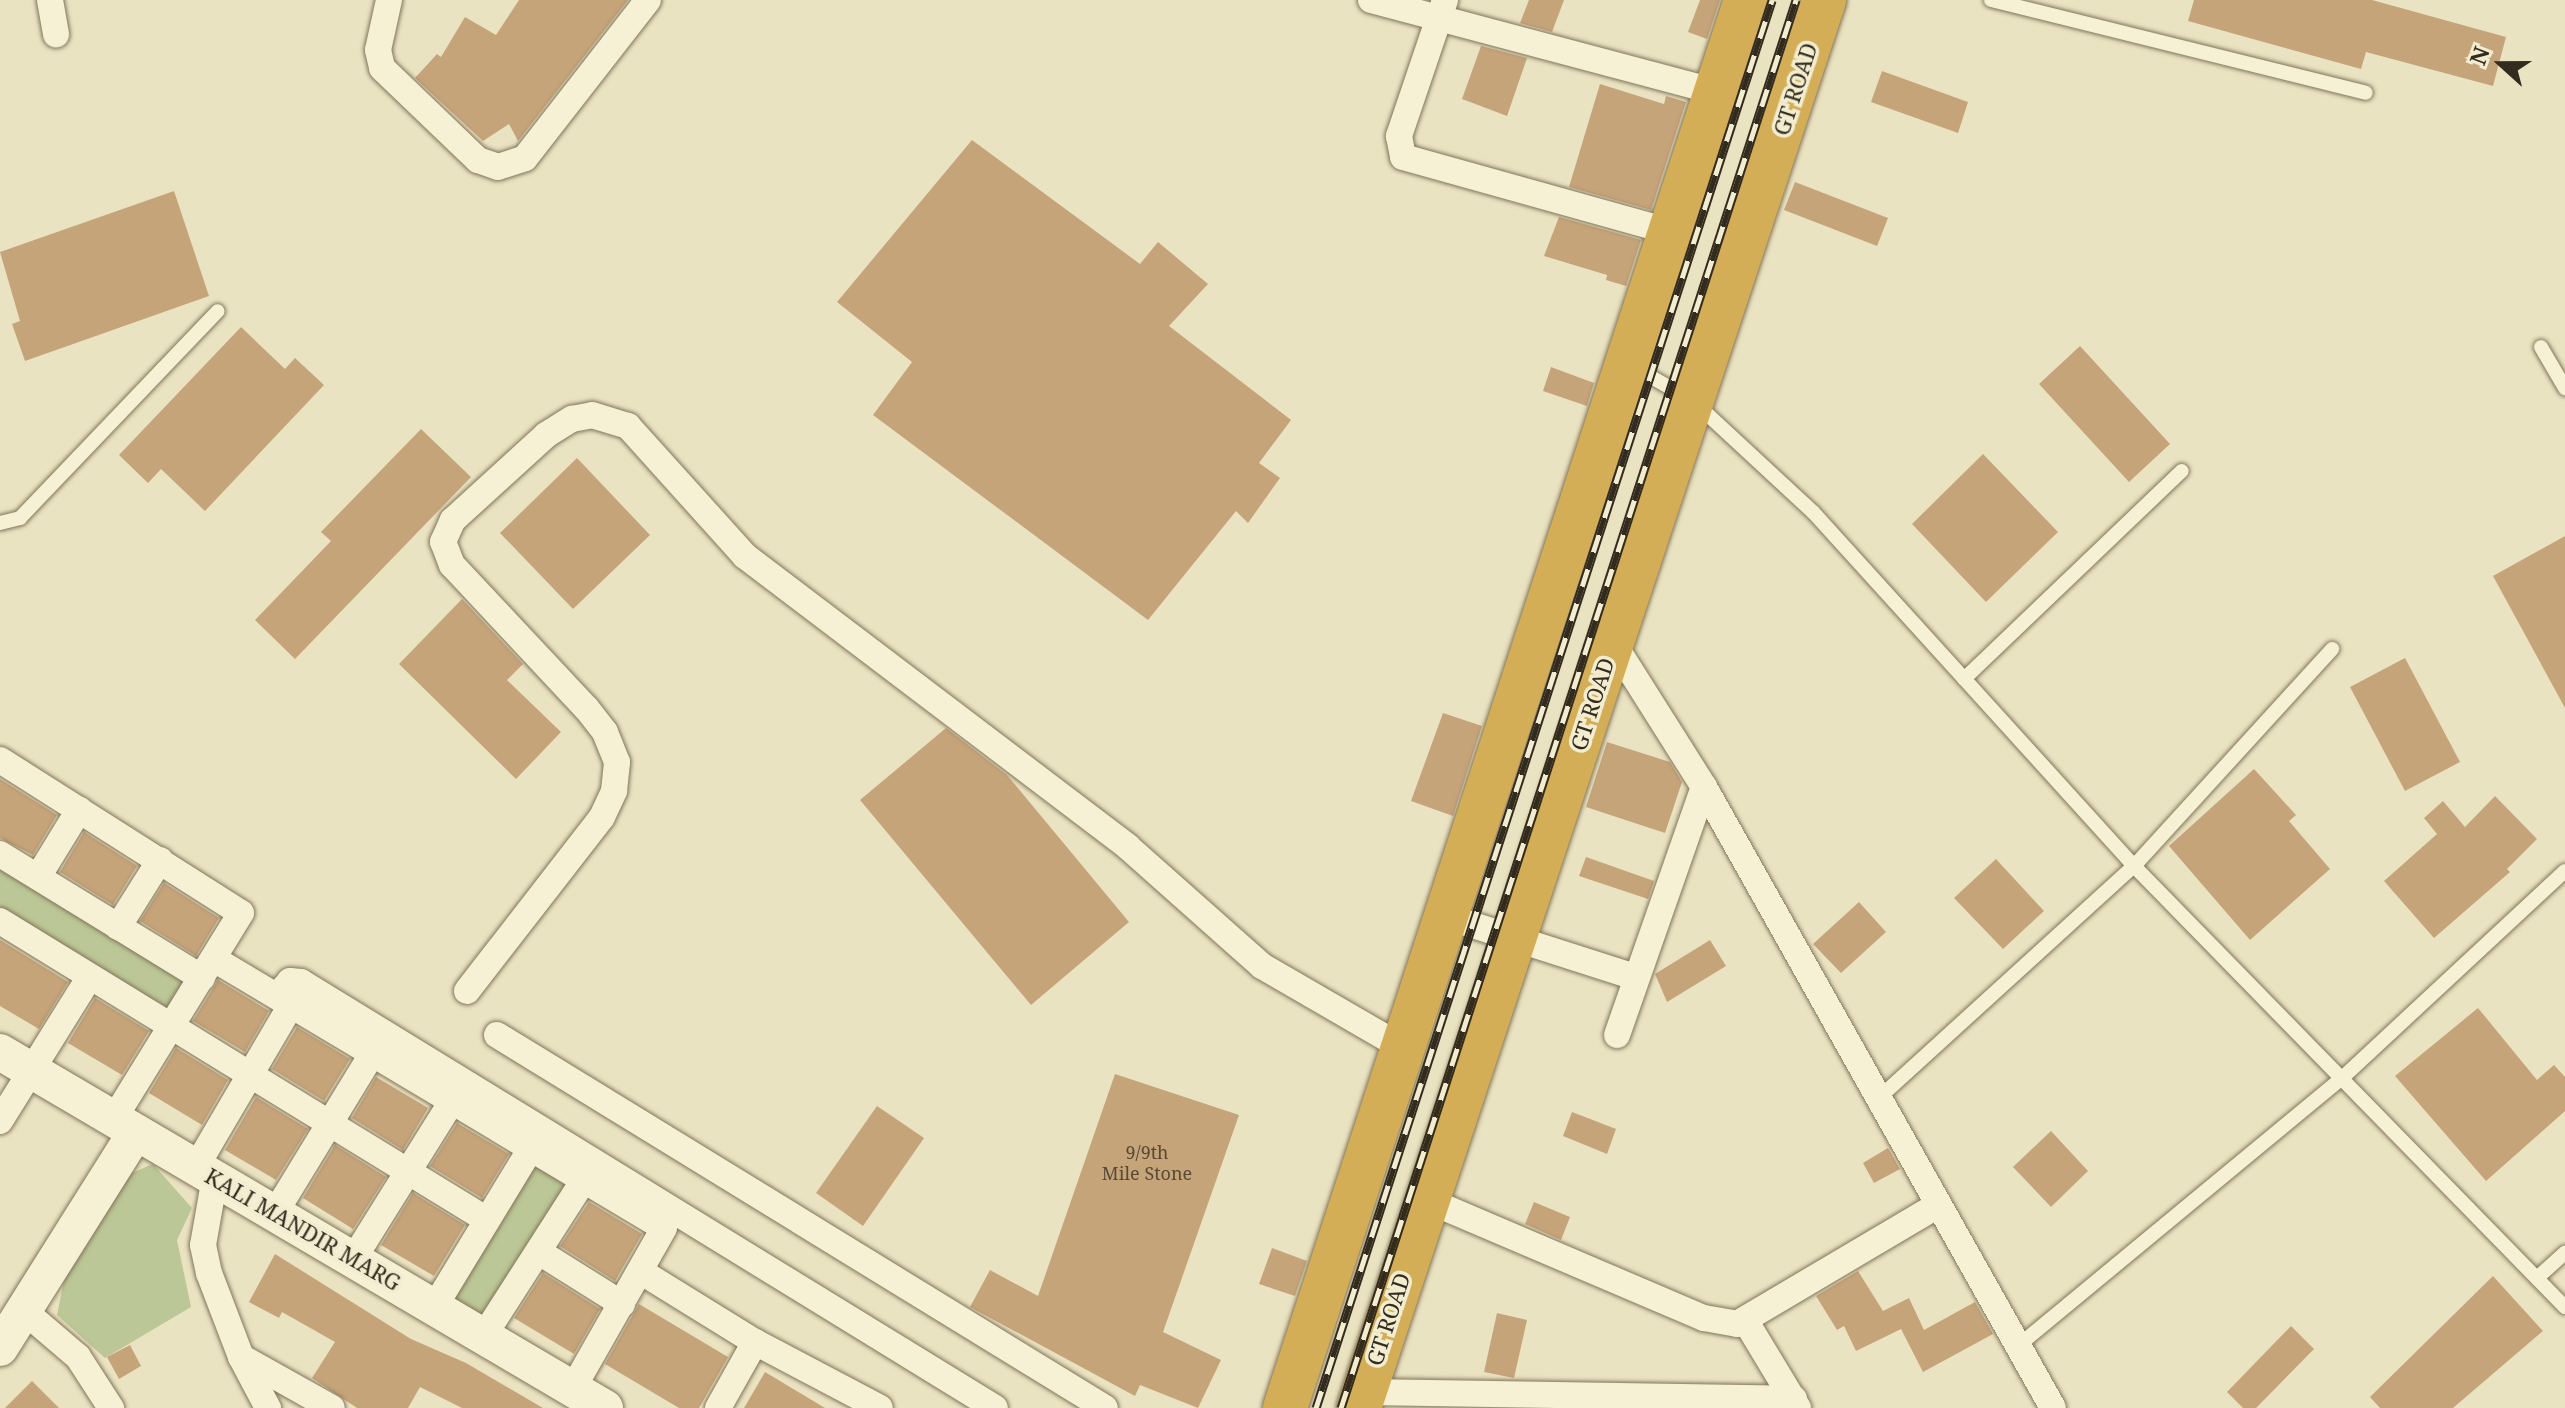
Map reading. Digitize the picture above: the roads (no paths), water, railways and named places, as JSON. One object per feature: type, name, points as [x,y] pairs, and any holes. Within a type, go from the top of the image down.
[{"type":"highway","points":[[1285,1408],[1746,0]]},
{"type":"highway","name":"GT ROAD","points":[[1362,1400],[1824,0]]},
{"type":"street","points":[[50,0],[56,34]]},
{"type":"street","points":[[389,0],[378,50],[382,68],[478,160],[498,167],[525,158],[648,0]]},
{"type":"street","points":[[1371,0],[1442,10],[1716,92]]},
{"type":"street","points":[[1442,10],[1399,136],[1403,157],[1671,232]]},
{"type":"street","points":[[467,991],[602,817],[614,791],[617,762],[605,732],[452,565],[443,542],[453,520],[546,435],[572,419],[592,415],[628,426],[745,556],[1116,837],[1262,966],[1402,1047]]},
{"type":"street","points":[[1613,643],[1704,787],[1881,1096],[1938,1205],[2053,1408]]},
{"type":"street","points":[[0,1348],[125,1125],[169,1029],[241,913],[1,763]]},
{"type":"street","points":[[1617,1035],[1704,787]]},
{"type":"street","points":[[38,877],[79,810]]},
{"type":"street","points":[[0,854],[118,927],[284,1001],[664,1228],[573,1388]]},
{"type":"street","points":[[118,927],[160,860]]},
{"type":"street","points":[[1445,916],[1635,977]]},
{"type":"street","points":[[2,929],[89,978],[487,1220]]},
{"type":"street","points":[[0,1121],[15,1061],[89,978]]},
{"type":"street","points":[[268,1408],[241,1357],[203,1245],[205,1172],[284,1001],[290,981],[301,982],[995,1408]]},
{"type":"street","points":[[497,1035],[1105,1408]]},
{"type":"street","points":[[275,1213],[372,1054]]},
{"type":"street","name":"KALI MANDIR MARG","points":[[15,1061],[485,1334],[605,1408]]},
{"type":"street","points":[[354,1258],[452,1101]]},
{"type":"street","points":[[435,1306],[531,1148]]},
{"type":"street","points":[[485,1334],[584,1180]]},
{"type":"street","points":[[1427,1200],[1704,1318],[1737,1324],[1938,1205]]},
{"type":"street","points":[[539,1252],[622,1304]]},
{"type":"street","points":[[640,1271],[755,1342],[880,1408]]},
{"type":"street","points":[[23,1310],[78,1357],[111,1408]]},
{"type":"street","points":[[1745,1320],[1796,1404]]},
{"type":"street","points":[[718,1408],[755,1342]]},
{"type":"street","points":[[241,1357],[332,1408]]},
{"type":"street","points":[[1362,1400],[1525,1403],[1676,1394],[1796,1404]]},
{"type":"lane","points":[[1991,0],[2366,93]]},
{"type":"lane","points":[[0,523],[20,518],[218,311]]},
{"type":"lane","points":[[2541,347],[2565,388]]},
{"type":"lane","points":[[1629,364],[1693,401],[1813,512],[2134,866],[2565,1307]]},
{"type":"lane","points":[[1964,679],[2182,471]]},
{"type":"lane","points":[[1881,1096],[2134,866],[2332,649]]},
{"type":"lane","points":[[2018,1346],[2342,1078],[2565,871]]},
{"type":"lane","points":[[2537,1278],[2565,1253]]},
{"type":"railway","points":[[1316,1408],[1772,0]]},
{"type":"railway","points":[[1341,1408],[1796,0]]}]
